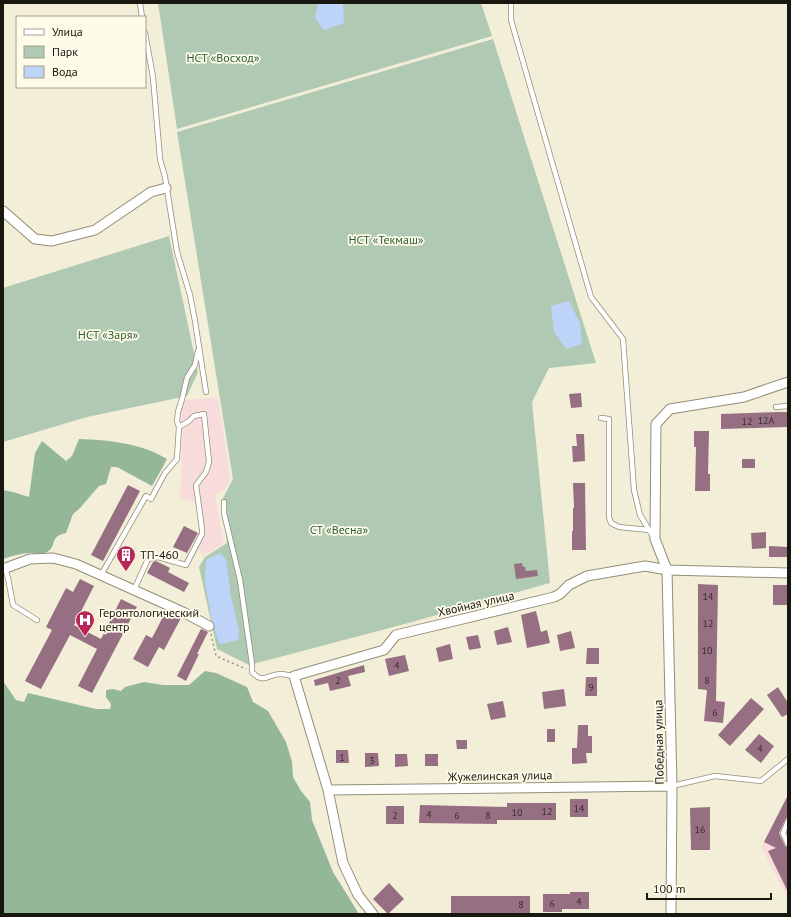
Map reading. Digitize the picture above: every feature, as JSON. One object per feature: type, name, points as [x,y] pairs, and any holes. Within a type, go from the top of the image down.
[{"type":"street","points":[[3,211],[35,238],[52,241],[95,230],[151,192],[166,188]]},
{"type":"street","points":[[667,570],[654,539],[656,424],[670,409],[744,397],[788,382]]},
{"type":"street","points":[[4,569],[30,559],[52,558],[76,564],[183,612],[209,626]]},
{"type":"street","name":"Хвойная улица","points":[[294,676],[384,650],[396,635],[554,597],[560,594],[569,585],[587,576],[645,566],[667,570],[788,573]]},
{"type":"street","name":"Победная улица","points":[[667,570],[672,786],[670,914]]},
{"type":"street","points":[[294,676],[328,790],[343,863],[358,895],[373,914]]},
{"type":"street","name":"Жужелинская улица","points":[[328,790],[672,786]]},
{"type":"lane","points":[[140,3],[142,16]]},
{"type":"lane","points":[[512,3],[511,20],[591,297],[623,339],[634,490],[640,516],[654,539]]},
{"type":"lane","points":[[146,38],[153,77],[160,159],[165,177],[177,252],[190,295],[206,392]]},
{"type":"lane","points":[[101,575],[146,496],[151,498],[166,473],[178,459],[178,412],[199,348]]},
{"type":"lane","points":[[776,407],[788,406]]},
{"type":"lane","points":[[134,590],[148,559],[158,557],[186,565],[202,534],[196,485],[206,472],[209,462],[204,414],[194,416],[179,427]]},
{"type":"lane","points":[[601,418],[609,419],[609,517],[611,523],[619,527],[649,530]]},
{"type":"lane","points":[[224,502],[224,513],[240,580],[252,672],[262,679],[280,674],[294,676]]},
{"type":"lane","points":[[4,569],[8,578],[13,605],[37,620]]},
{"type":"lane","points":[[672,786],[715,776],[761,781],[788,759]]},
{"type":"lane","points":[[788,822],[783,833],[788,844]]},
{"type":"path","points":[[209,626],[216,656],[252,672]]},
{"type":"shaded area","points":[[218,397],[230,479],[225,489],[215,496],[224,543],[203,556],[197,546],[201,541],[195,501],[180,500],[183,427],[181,407],[185,400]]},
{"type":"shaded area","points":[[788,795],[788,899],[761,847]]},
{"type":"green space","name":"НСТ «Восход»","points":[[158,3],[481,3],[492,36],[177,129]]},
{"type":"green space","name":"НСТ «Текмаш»","points":[[493,39],[596,363],[549,368],[532,402],[550,583],[412,622],[249,665],[217,649],[199,567],[205,557],[227,543],[221,502],[233,479],[177,132]]},
{"type":"green space","name":"НСТ «Заря»","points":[[169,236],[198,372],[187,396],[87,417],[3,442],[3,288]]},
{"type":"green space","points":[[79,439],[124,443],[146,449],[167,459],[152,486],[117,467],[111,467],[106,484],[99,486],[73,514],[66,533],[55,539],[50,550],[39,554],[31,553],[3,559],[3,490],[29,497],[35,453],[42,441],[66,461],[72,456]]},
{"type":"green space","points":[[205,671],[216,673],[247,687],[253,702],[268,711],[286,742],[292,762],[293,777],[301,791],[310,802],[312,820],[333,872],[359,914],[3,914],[3,681],[16,700],[24,702],[28,693],[96,709],[110,709],[111,704],[106,697],[106,690],[113,689],[121,691],[125,687],[144,682],[163,685],[189,685]]},
{"type":"water","points":[[318,3],[343,3],[344,23],[324,30],[315,18]]},
{"type":"water","points":[[569,301],[580,323],[582,344],[566,349],[554,332],[551,306]]},
{"type":"water","points":[[220,553],[226,559],[231,596],[239,631],[238,640],[221,644],[219,643],[211,617],[205,582],[206,560]]},
{"type":"building","points":[[581,393],[582,407],[571,408],[569,394]]},
{"type":"building","points":[[788,412],[788,427],[721,429],[721,414]]},
{"type":"building","points":[[694,431],[709,431],[708,474],[710,474],[710,491],[695,491],[696,447],[694,447]]},
{"type":"building","points":[[576,434],[584,434],[585,461],[573,462],[572,446],[577,446]]},
{"type":"building","points":[[742,459],[755,459],[755,468],[742,468]]},
{"type":"building","points":[[573,483],[585,483],[586,550],[572,550],[574,508]]},
{"type":"building","points":[[128,485],[140,491],[103,561],[91,555]]},
{"type":"building","points":[[184,526],[198,533],[187,553],[173,547]]},
{"type":"building","points":[[766,532],[766,548],[752,549],[751,533]]},
{"type":"building","points":[[769,546],[788,547],[788,557],[769,557]]},
{"type":"building","points":[[156,561],[170,568],[168,572],[189,583],[184,592],[147,573],[153,562]]},
{"type":"building","points":[[522,563],[526,571],[537,570],[538,576],[516,579],[514,564]]},
{"type":"building","name":"Геронтологический центр","points":[[80,579],[94,586],[74,625],[101,639],[121,599],[137,607],[92,693],[78,686],[97,649],[70,635],[41,689],[25,681],[52,630],[46,627],[66,588],[73,592]]},
{"type":"building","points":[[698,584],[718,585],[716,701],[725,702],[723,723],[704,721],[707,690],[698,689]]},
{"type":"building","points":[[773,585],[788,585],[788,605],[773,605]]},
{"type":"building","points":[[166,611],[181,618],[164,650],[159,647],[148,667],[133,659],[146,635],[152,638]]},
{"type":"building","points":[[536,611],[541,632],[547,630],[550,643],[527,648],[521,615]]},
{"type":"building","points":[[508,627],[512,642],[497,645],[494,631]]},
{"type":"building","points":[[201,629],[208,632],[186,681],[177,676]]},
{"type":"building","points":[[571,631],[575,648],[560,651],[557,635]]},
{"type":"building","points":[[478,635],[481,648],[469,650],[466,637]]},
{"type":"building","points":[[450,644],[453,659],[439,662],[436,648]]},
{"type":"building","points":[[587,648],[599,648],[599,664],[586,664]]},
{"type":"building","points":[[405,655],[409,671],[389,676],[385,659]]},
{"type":"building","points":[[364,665],[365,672],[348,676],[351,686],[330,691],[328,683],[315,686],[314,680]]},
{"type":"building","points":[[586,677],[597,677],[597,696],[585,696]]},
{"type":"building","points":[[778,687],[788,703],[788,714],[782,717],[767,695]]},
{"type":"building","points":[[564,689],[566,706],[544,709],[542,692]]},
{"type":"building","points":[[751,698],[764,709],[730,746],[718,735]]},
{"type":"building","points":[[503,701],[506,717],[491,720],[487,704]]},
{"type":"building","points":[[578,725],[588,725],[588,736],[592,736],[592,753],[586,753],[587,763],[572,764],[572,748],[577,748]]},
{"type":"building","points":[[547,729],[555,729],[555,742],[547,742]]},
{"type":"building","points":[[759,734],[774,746],[761,763],[745,750]]},
{"type":"building","points":[[456,740],[467,740],[467,749],[457,749]]},
{"type":"building","points":[[336,750],[348,750],[349,763],[336,763]]},
{"type":"building","points":[[365,753],[378,753],[379,766],[365,767]]},
{"type":"building","points":[[395,754],[407,754],[408,766],[395,767]]},
{"type":"building","points":[[425,754],[438,754],[438,766],[425,766]]},
{"type":"building","points":[[788,795],[788,816],[779,833],[785,846],[788,848],[788,892],[768,851],[776,848],[764,842]]},
{"type":"building","points":[[570,799],[588,799],[588,817],[570,817]]},
{"type":"building","points":[[507,803],[556,803],[556,820],[497,820],[497,824],[419,823],[420,805],[507,807]]},
{"type":"building","points":[[386,806],[404,806],[404,824],[386,824]]},
{"type":"building","points":[[710,807],[710,850],[691,850],[690,808]]},
{"type":"building","points":[[389,883],[404,899],[388,914],[373,899]]},
{"type":"building","points":[[570,892],[589,892],[589,909],[562,909],[562,912],[543,912],[543,894],[570,894]]},
{"type":"building","points":[[451,896],[530,896],[530,913],[451,914]]},
{"type":"place","name":"ТП-460","points":[[126,572]]},
{"type":"place","name":"Геронтологический центр","points":[[85,637]]},
{"type":"park label","name":"СТ «Весна»","points":[[339,530]]}]
